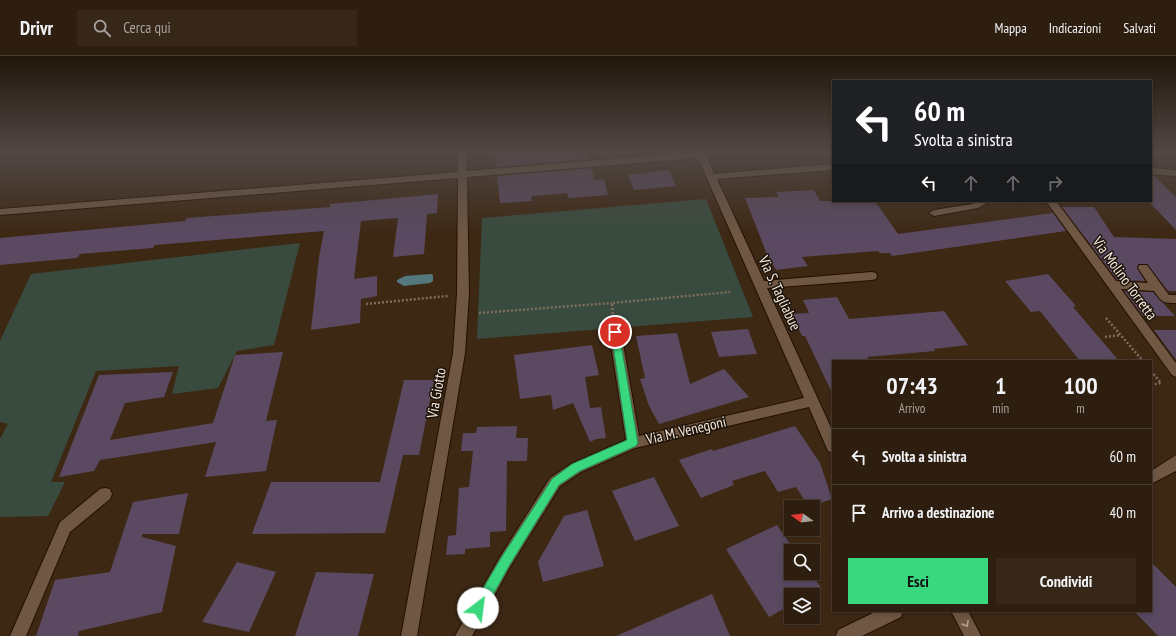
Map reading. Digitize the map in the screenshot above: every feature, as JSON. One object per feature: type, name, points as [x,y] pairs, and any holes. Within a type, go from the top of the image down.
[{"type":"street","points":[[0,212],[401,179]]},
{"type":"street","name":"Via Giotto","points":[[409,636],[459,353],[463,294],[463,179]]},
{"type":"street","name":"Via S. Tagliabue","points":[[712,179],[832,445]]},
{"type":"street","points":[[934,213],[975,206],[983,202]]},
{"type":"street","name":"Via Molino Torretta","points":[[1052,202],[1176,372]]},
{"type":"street","points":[[1143,268],[1166,299],[1176,299]]},
{"type":"street","points":[[760,285],[872,276]]},
{"type":"street","points":[[1111,285],[1157,287]]},
{"type":"street","points":[[615,332],[633,443]]},
{"type":"street","name":"Via M. Venegoni","points":[[463,636],[505,562],[555,482],[576,468],[633,443],[812,401]]},
{"type":"street","points":[[1152,477],[1174,466]]},
{"type":"street","points":[[18,636],[65,527],[105,494]]},
{"type":"street","points":[[844,636],[893,612]]},
{"type":"street","points":[[960,612],[973,636]]},
{"type":"path","points":[[462,314],[612,303],[730,292]]},
{"type":"path","points":[[366,304],[463,294]]},
{"type":"path","points":[[612,303],[615,332]]},
{"type":"path","points":[[1106,318],[1142,360]]},
{"type":"path","points":[[1105,337],[1120,335]]},
{"type":"path","points":[[1152,372],[1161,383],[1152,385]]},
{"type":"green space","points":[[706,199],[753,317],[477,339],[482,218]]},
{"type":"green space","points":[[300,243],[274,345],[237,351],[218,388],[172,394],[179,366],[96,371],[51,482],[65,482],[48,516],[0,517],[0,439],[8,424],[0,422],[0,341],[31,274]]},
{"type":"water","points":[[433,275],[433,281],[430,283],[404,286],[397,282],[397,280],[405,276]]},
{"type":"building","points":[[497,179],[604,179],[608,195],[568,198],[567,193],[531,196],[532,201],[500,203]]},
{"type":"building","points":[[630,179],[673,179],[676,186],[634,190]]},
{"type":"building","points":[[1152,179],[1157,179],[1176,197],[1176,230],[1151,204]]},
{"type":"building","points":[[814,190],[820,201],[876,202],[898,234],[1053,213],[1066,231],[892,256],[890,253],[880,253],[878,251],[802,257],[808,266],[776,270],[766,252],[745,198],[779,197],[776,192]]},
{"type":"building","points":[[438,194],[437,213],[427,214],[424,254],[393,257],[398,218],[361,221],[354,279],[377,276],[377,296],[361,299],[360,323],[311,330],[319,257],[324,231],[155,245],[153,248],[80,254],[77,258],[0,265],[0,238],[185,221],[187,218],[330,207],[330,204]]},
{"type":"building","points":[[1062,207],[1094,207],[1114,237],[1176,239],[1176,291],[1168,291],[1147,264],[1138,264],[1137,268],[1145,281],[1117,280]]},
{"type":"building","points":[[1048,274],[1076,306],[1073,307],[1118,360],[1079,360],[1040,311],[1031,312],[1005,281]]},
{"type":"building","points":[[1124,291],[1153,292],[1175,316],[1143,316]]},
{"type":"building","points":[[837,297],[849,319],[944,311],[968,345],[934,349],[935,351],[867,357],[868,360],[832,360],[832,393],[805,336],[802,336],[792,314],[809,313],[803,300]]},
{"type":"building","points":[[748,329],[757,354],[719,357],[711,332]]},
{"type":"building","points":[[1154,330],[1176,330],[1176,360]]},
{"type":"building","points":[[677,333],[690,384],[724,369],[749,397],[659,424],[649,406],[640,379],[645,378],[636,336]]},
{"type":"building","points":[[592,345],[599,375],[585,377],[590,408],[601,407],[606,438],[596,439],[590,442],[573,403],[553,410],[551,395],[520,399],[514,355]]},
{"type":"building","points":[[283,352],[266,421],[277,420],[266,471],[205,477],[216,442],[100,460],[94,471],[59,477],[99,375],[173,372],[164,397],[125,403],[110,440],[213,423],[235,355]]},
{"type":"building","points":[[404,380],[434,380],[419,455],[403,455],[385,533],[252,534],[271,482],[380,482]]},
{"type":"building","points":[[517,426],[516,438],[528,438],[527,461],[507,461],[506,531],[490,532],[490,547],[465,549],[465,554],[446,555],[448,536],[456,535],[459,488],[469,487],[473,451],[461,451],[463,433],[476,433],[477,427]]},
{"type":"building","points":[[795,426],[820,463],[832,499],[820,503],[820,500],[804,500],[796,487],[778,492],[765,471],[732,481],[734,485],[701,498],[679,460],[712,449],[713,451]]},
{"type":"building","points":[[654,477],[679,526],[635,541],[612,491]]},
{"type":"building","points":[[188,493],[179,534],[142,534],[142,537],[176,546],[162,612],[79,631],[78,636],[36,636],[55,580],[110,572],[133,502]]},
{"type":"building","points":[[587,510],[604,566],[543,582],[538,562],[564,516]]},
{"type":"building","points":[[777,525],[790,544],[784,544],[784,580],[816,580],[822,589],[784,588],[784,609],[769,617],[726,549]]},
{"type":"building","points":[[237,562],[276,572],[249,632],[202,622]]},
{"type":"building","points":[[1152,563],[1176,587],[1176,636],[1158,636],[1135,612],[1152,612]]},
{"type":"building","points":[[316,572],[374,574],[358,636],[295,636]]},
{"type":"building","points":[[712,594],[730,636],[616,636]]},
{"type":"route","points":[[478,608],[555,482],[576,468],[633,443],[615,332]]}]
